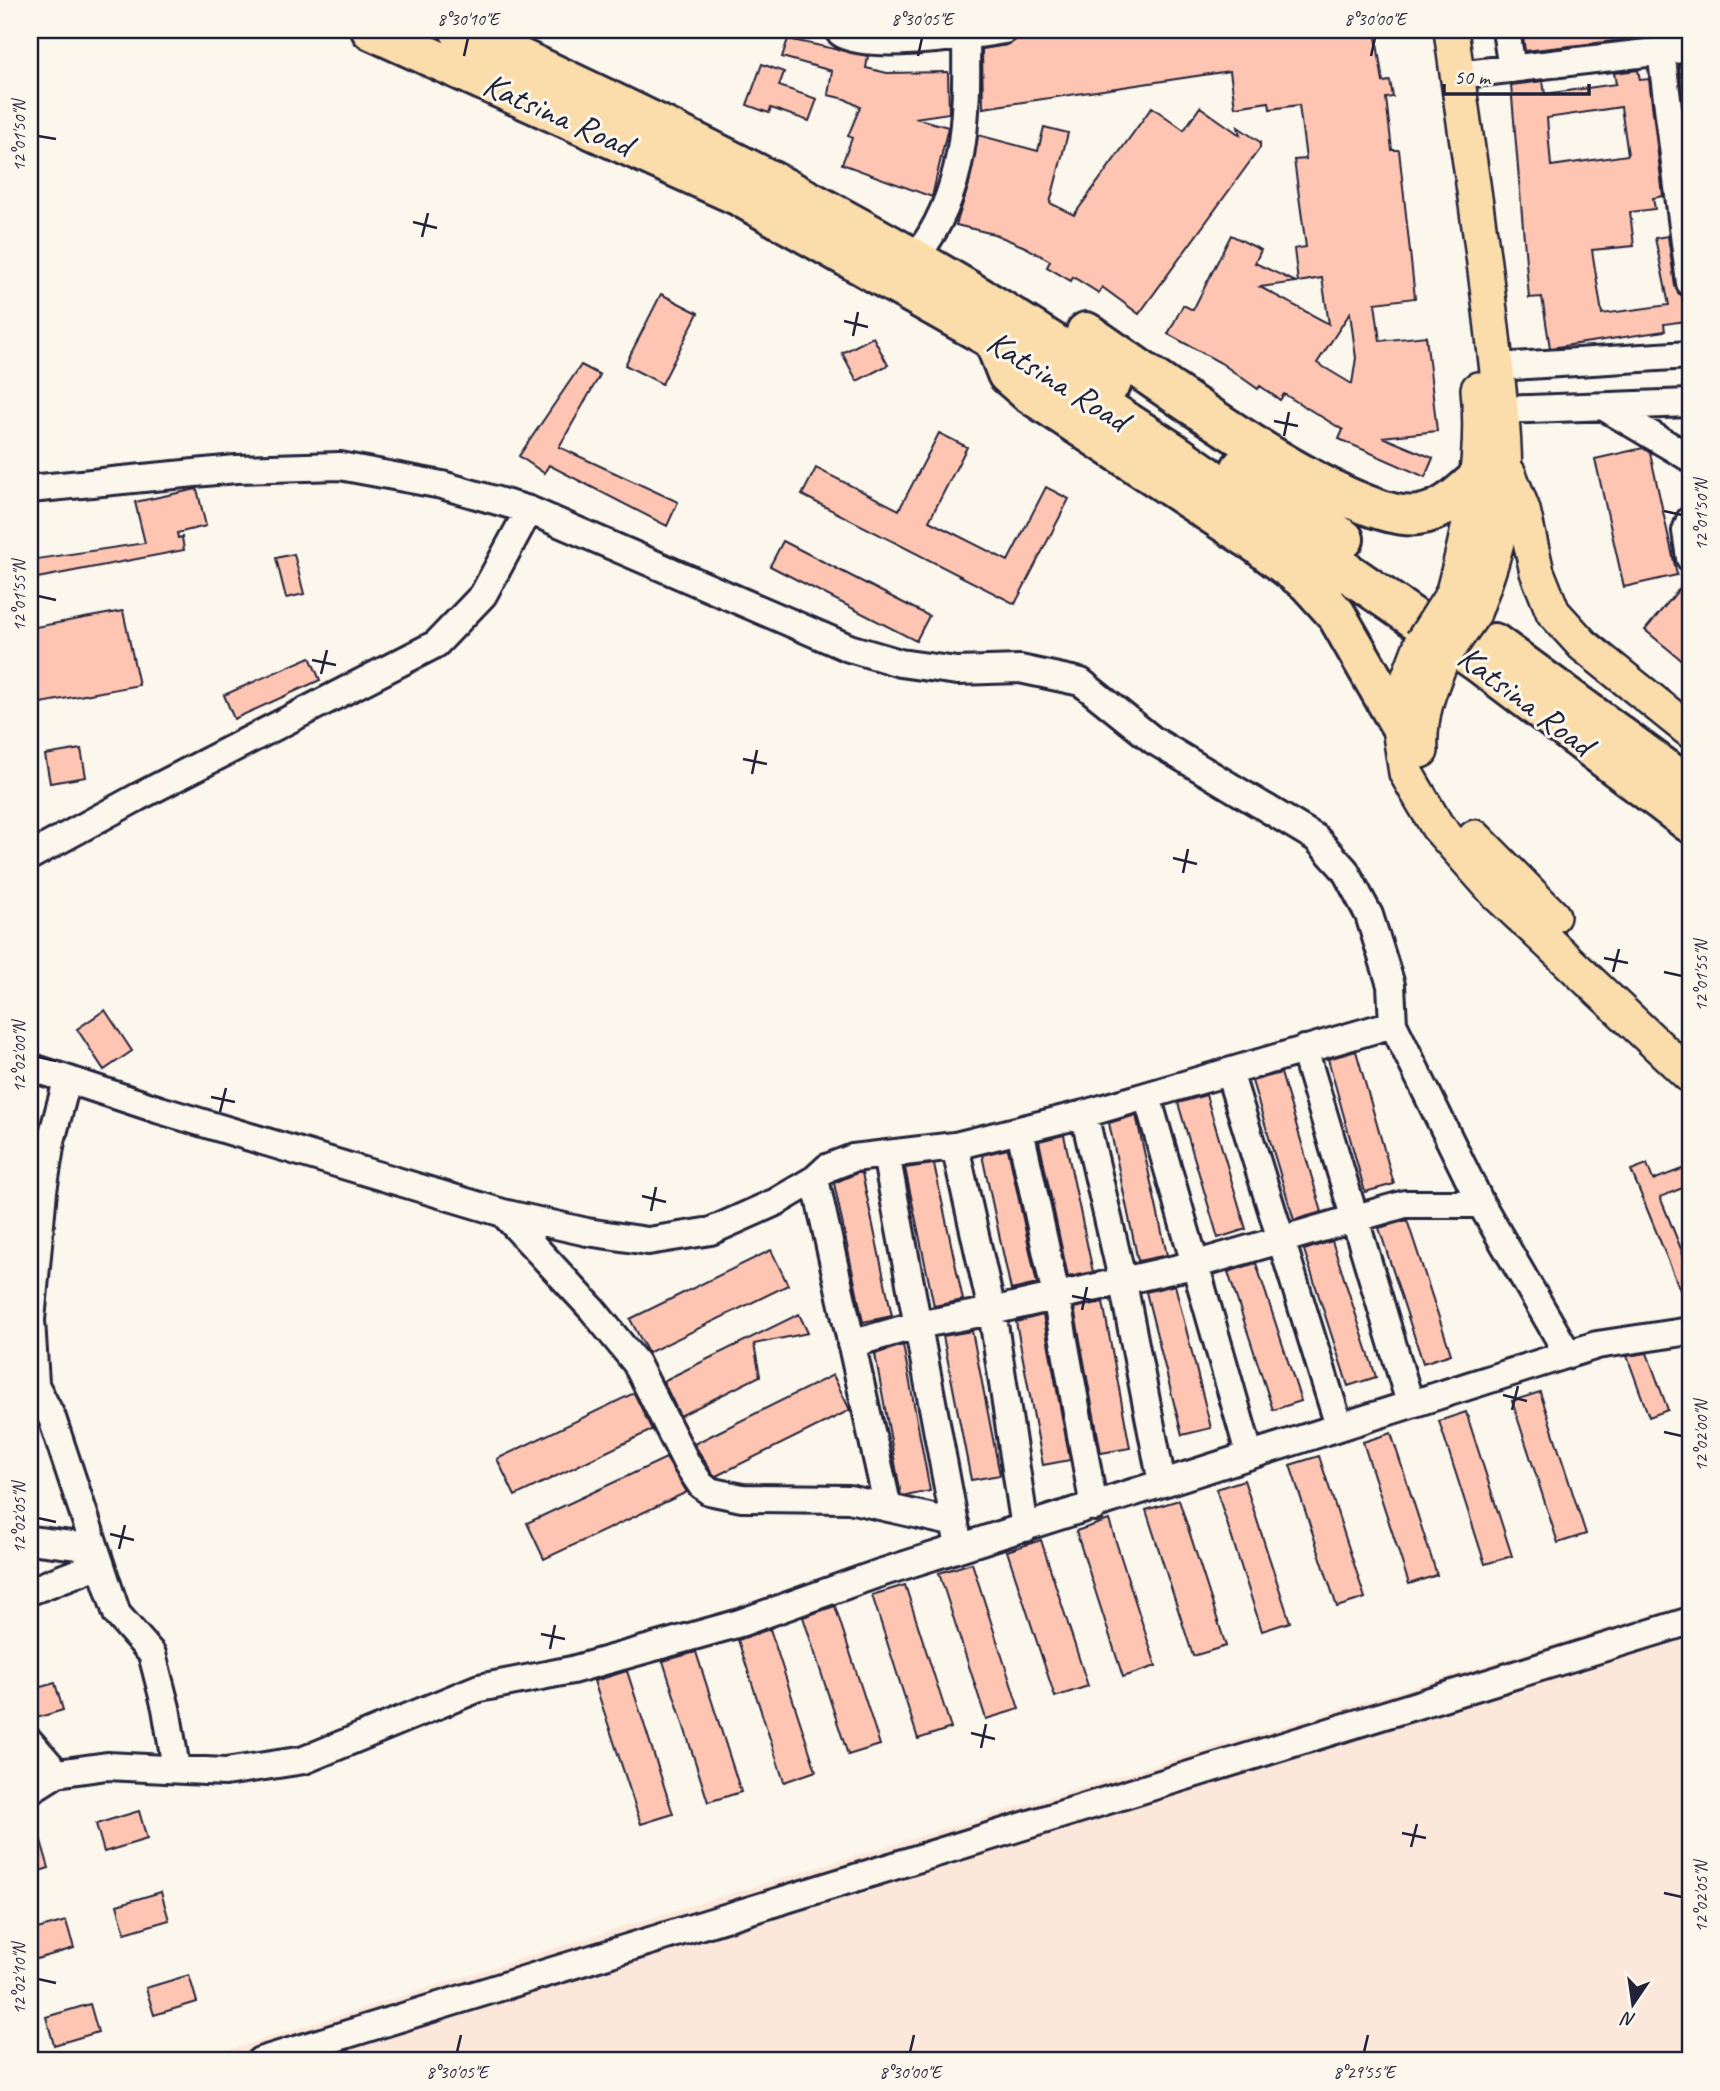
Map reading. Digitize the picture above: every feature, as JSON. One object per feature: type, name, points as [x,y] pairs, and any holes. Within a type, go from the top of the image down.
[{"type":"highway","name":"Katsina Road","points":[[371,30],[739,196],[992,321],[1038,331],[1289,500],[1508,653],[1690,787]]},
{"type":"highway","name":"Katsina Road","points":[[458,30],[685,138],[914,259],[992,321],[1173,452],[1479,663],[1690,823]]},
{"type":"highway","points":[[1398,722],[1336,614],[1308,583],[1257,544],[1029,393],[1007,374],[992,321],[1044,310],[1079,328],[1312,480],[1373,508],[1418,516],[1450,504],[1490,470]]},
{"type":"highway","points":[[1508,653],[1550,664],[1603,694],[1690,760]]},
{"type":"main road","points":[[1429,30],[1490,470],[1523,510],[1537,572],[1553,612],[1583,645],[1690,731]]},
{"type":"main road","points":[[1451,30],[1487,280],[1501,410],[1490,470],[1473,511],[1463,604],[1401,697],[1398,722],[1406,772],[1437,826],[1498,895],[1690,1076]]},
{"type":"main road","points":[[1433,650],[1419,728],[1421,754],[1433,784],[1461,822],[1536,900],[1690,1044]]},
{"type":"street","points":[[838,30],[855,41],[965,37],[1004,30]]},
{"type":"street","points":[[1506,30],[1511,69]]},
{"type":"street","points":[[914,259],[929,241],[947,205],[961,157],[967,106],[965,37]]},
{"type":"street","points":[[1457,75],[1511,69],[1651,45],[1690,48]]},
{"type":"street","points":[[1651,45],[1690,283]]},
{"type":"street","points":[[1497,367],[1690,355]]},
{"type":"street","points":[[1501,410],[1690,403]]},
{"type":"street","points":[[1606,408],[1690,458]]},
{"type":"street","points":[[30,489],[236,469],[340,466],[442,485],[529,510],[849,648],[900,663],[957,671],[1020,669],[1081,682],[1153,740],[1316,838],[1345,870],[1369,915],[1391,985],[1393,1024],[1481,1204],[1569,1354]]},
{"type":"street","points":[[30,856],[138,797],[436,644],[482,595],[529,510]]},
{"type":"street","points":[[1690,520],[1686,531],[1690,558]]},
{"type":"street","points":[[30,1067],[503,1213],[587,1232],[648,1241],[711,1231],[776,1202],[815,1179],[827,1168],[853,1158],[955,1146],[1020,1130],[1084,1114],[1393,1024]]},
{"type":"street","points":[[1304,1049],[1410,1403]]},
{"type":"street","points":[[1229,1072],[1339,1426]]},
{"type":"street","points":[[67,1080],[51,1141],[43,1191],[32,1320],[32,1379],[52,1418],[117,1614],[152,1654],[166,1708],[176,1768]]},
{"type":"street","points":[[1147,1096],[1250,1453]]},
{"type":"street","points":[[1084,1114],[1123,1283],[1163,1483]]},
{"type":"street","points":[[1020,1130],[1056,1296],[1094,1507]]},
{"type":"street","points":[[955,1146],[992,1311],[1025,1528]]},
{"type":"street","points":[[886,1154],[959,1549]]},
{"type":"street","points":[[815,1179],[888,1508]]},
{"type":"street","points":[[851,1344],[917,1325],[1123,1283],[1282,1241],[1405,1204],[1481,1204]]},
{"type":"street","points":[[503,1213],[592,1309],[636,1363],[687,1464],[701,1485],[722,1495],[849,1499],[954,1523]]},
{"type":"street","points":[[30,1790],[57,1773],[107,1766],[225,1772],[304,1760],[479,1688],[572,1670],[740,1623],[877,1574],[1094,1507],[1250,1453],[1597,1345],[1690,1331]]},
{"type":"street","points":[[30,1541],[98,1556]]},
{"type":"street","points":[[30,1591],[98,1556]]},
{"type":"street","points":[[260,2061],[1690,1621]]},
{"type":"street","points":[[30,1742],[57,1773]]},
{"type":"shaded area","points":[[1690,1603],[1690,2061],[194,2061],[680,1909]]},
{"type":"building","points":[[1062,30],[1375,30],[1383,82],[1390,81],[1393,97],[1386,98],[1392,150],[1399,150],[1415,298],[1375,303],[1380,341],[1426,336],[1437,431],[1382,437],[1433,458],[1425,477],[1339,439],[1343,430],[1284,394],[1280,400],[1260,386],[1258,389],[1221,363],[1168,334],[1183,305],[1193,310],[1231,235],[1261,250],[1255,263],[1296,282],[1260,287],[1329,324],[1322,278],[1298,282],[1294,249],[1306,247],[1294,160],[1306,159],[1299,105],[1270,109],[1269,102],[1235,107],[1230,71],[983,108],[982,49],[1007,45],[1018,37]],"holes":[[[1350,313],[1356,358],[1352,384],[1317,363]]]},
{"type":"building","points":[[1522,30],[1623,30],[1623,40],[1525,51]]},
{"type":"building","points":[[788,39],[868,56],[866,68],[887,73],[948,72],[949,113],[915,118],[948,127],[932,197],[842,164],[852,138],[848,136],[860,107],[845,99],[828,95],[832,71],[782,57]]},
{"type":"building","points":[[762,64],[784,72],[779,86],[817,99],[809,121],[771,108],[769,113],[747,105]]},
{"type":"building","points":[[1686,64],[1687,71],[1690,71],[1690,158],[1679,65]]},
{"type":"building","points":[[1638,70],[1640,80],[1649,79],[1663,196],[1653,198],[1655,209],[1630,212],[1634,246],[1592,250],[1602,314],[1669,305],[1655,238],[1668,236],[1675,286],[1678,293],[1689,298],[1683,299],[1686,321],[1664,324],[1665,331],[1550,348],[1542,297],[1529,298],[1511,85],[1543,81],[1545,94],[1616,84],[1614,73]],"holes":[[[1621,107],[1628,155],[1551,166],[1547,118]]]},
{"type":"building","points":[[1152,107],[1184,130],[1200,107],[1240,135],[1238,127],[1260,142],[1260,148],[1139,314],[1102,287],[1099,293],[1073,277],[1071,281],[1047,267],[1050,261],[1025,247],[994,234],[956,225],[969,184],[978,135],[1038,151],[1044,127],[1068,133],[1050,203],[1074,215]]},
{"type":"building","points":[[661,294],[698,313],[662,384],[625,365]]},
{"type":"building","points":[[873,337],[888,365],[857,381],[842,353]]},
{"type":"building","points":[[581,365],[600,375],[559,447],[678,502],[667,526],[549,465],[544,473],[519,456]]},
{"type":"building","points":[[939,433],[967,447],[929,521],[1008,561],[1046,487],[1069,499],[1015,604],[802,495],[816,468],[899,510]]},
{"type":"building","points":[[1643,448],[1650,453],[1677,575],[1624,587],[1595,459]]},
{"type":"building","points":[[197,489],[206,526],[177,533],[178,538],[182,537],[184,550],[32,579],[30,560],[145,543],[135,502]]},
{"type":"building","points":[[783,541],[929,616],[916,641],[770,566]]},
{"type":"building","points":[[294,554],[304,594],[286,598],[276,558]]},
{"type":"building","points":[[1680,588],[1690,596],[1690,667],[1645,630]]},
{"type":"building","points":[[123,611],[139,685],[30,705],[30,628]]},
{"type":"building","points":[[310,657],[320,680],[234,719],[224,695]]},
{"type":"building","points":[[81,749],[86,777],[50,783],[45,755]]},
{"type":"building","points":[[105,1010],[132,1051],[104,1070],[77,1029]]},
{"type":"building","points":[[1356,1051],[1394,1184],[1365,1192],[1328,1059]]},
{"type":"building","points":[[1281,1073],[1322,1212],[1294,1220],[1252,1081]]},
{"type":"building","points":[[1206,1095],[1246,1229],[1218,1238],[1178,1103]]},
{"type":"building","points":[[1136,1115],[1167,1255],[1138,1261],[1109,1123]]},
{"type":"building","points":[[1064,1135],[1093,1272],[1068,1277],[1039,1141]]},
{"type":"building","points":[[1008,1149],[1037,1284],[1011,1290],[982,1155]]},
{"type":"building","points":[[934,1164],[963,1300],[934,1306],[905,1168]]},
{"type":"building","points":[[1647,1164],[1653,1180],[1690,1166],[1690,1185],[1660,1197],[1690,1271],[1690,1314],[1631,1170]]},
{"type":"building","points":[[862,1173],[892,1316],[863,1322],[834,1183]]},
{"type":"building","points":[[1407,1220],[1451,1354],[1423,1363],[1379,1228]]},
{"type":"building","points":[[1332,1241],[1376,1377],[1348,1386],[1304,1250]]},
{"type":"building","points":[[771,1250],[788,1285],[648,1353],[630,1319]]},
{"type":"building","points":[[1256,1263],[1301,1401],[1273,1410],[1228,1272]]},
{"type":"building","points":[[1175,1285],[1211,1428],[1182,1435],[1146,1292]]},
{"type":"building","points":[[1103,1302],[1130,1448],[1101,1453],[1074,1308]]},
{"type":"building","points":[[799,1314],[808,1333],[754,1344],[760,1376],[680,1416],[663,1381]]},
{"type":"building","points":[[1043,1315],[1070,1460],[1043,1465],[1016,1322]]},
{"type":"building","points":[[972,1331],[1000,1475],[971,1480],[943,1336]]},
{"type":"building","points":[[903,1345],[930,1491],[906,1496],[901,1495],[875,1354]]},
{"type":"building","points":[[1647,1353],[1668,1410],[1649,1417],[1627,1356]]},
{"type":"building","points":[[833,1375],[850,1410],[716,1476],[713,1474],[694,1444]]},
{"type":"building","points":[[1540,1392],[1586,1534],[1558,1543],[1512,1401]]},
{"type":"building","points":[[634,1393],[652,1430],[515,1496],[497,1459]]},
{"type":"building","points":[[1466,1412],[1512,1556],[1485,1564],[1439,1421]]},
{"type":"building","points":[[1391,1433],[1437,1575],[1409,1584],[1363,1442]]},
{"type":"building","points":[[1319,1456],[1365,1598],[1337,1607],[1290,1465]]},
{"type":"building","points":[[666,1458],[687,1492],[544,1559],[527,1523]]},
{"type":"building","points":[[1244,1480],[1290,1622],[1262,1631],[1216,1489]]},
{"type":"building","points":[[1179,1500],[1226,1646],[1193,1656],[1146,1510]]},
{"type":"building","points":[[1109,1520],[1156,1666],[1123,1677],[1076,1531]]},
{"type":"building","points":[[1041,1540],[1088,1686],[1055,1697],[1007,1551]]},
{"type":"building","points":[[972,1563],[1019,1709],[986,1719],[939,1573]]},
{"type":"building","points":[[905,1585],[951,1728],[918,1739],[872,1595]]},
{"type":"building","points":[[835,1606],[880,1745],[848,1755],[803,1617]]},
{"type":"building","points":[[770,1629],[816,1771],[784,1782],[738,1640]]},
{"type":"building","points":[[696,1652],[741,1792],[708,1802],[663,1661]]},
{"type":"building","points":[[627,1671],[673,1814],[641,1824],[594,1681]]},
{"type":"building","points":[[55,1683],[63,1710],[30,1720],[30,1690]]},
{"type":"building","points":[[139,1811],[147,1839],[104,1852],[96,1824]]},
{"type":"building","points":[[34,1817],[49,1868],[30,1874],[30,1818]]},
{"type":"building","points":[[161,1892],[169,1920],[125,1933],[117,1905]]},
{"type":"building","points":[[66,1921],[74,1948],[30,1961],[30,1931]]},
{"type":"building","points":[[189,1975],[197,2002],[154,2015],[146,1988]]},
{"type":"building","points":[[90,2004],[98,2032],[54,2045],[46,2017]]}]
